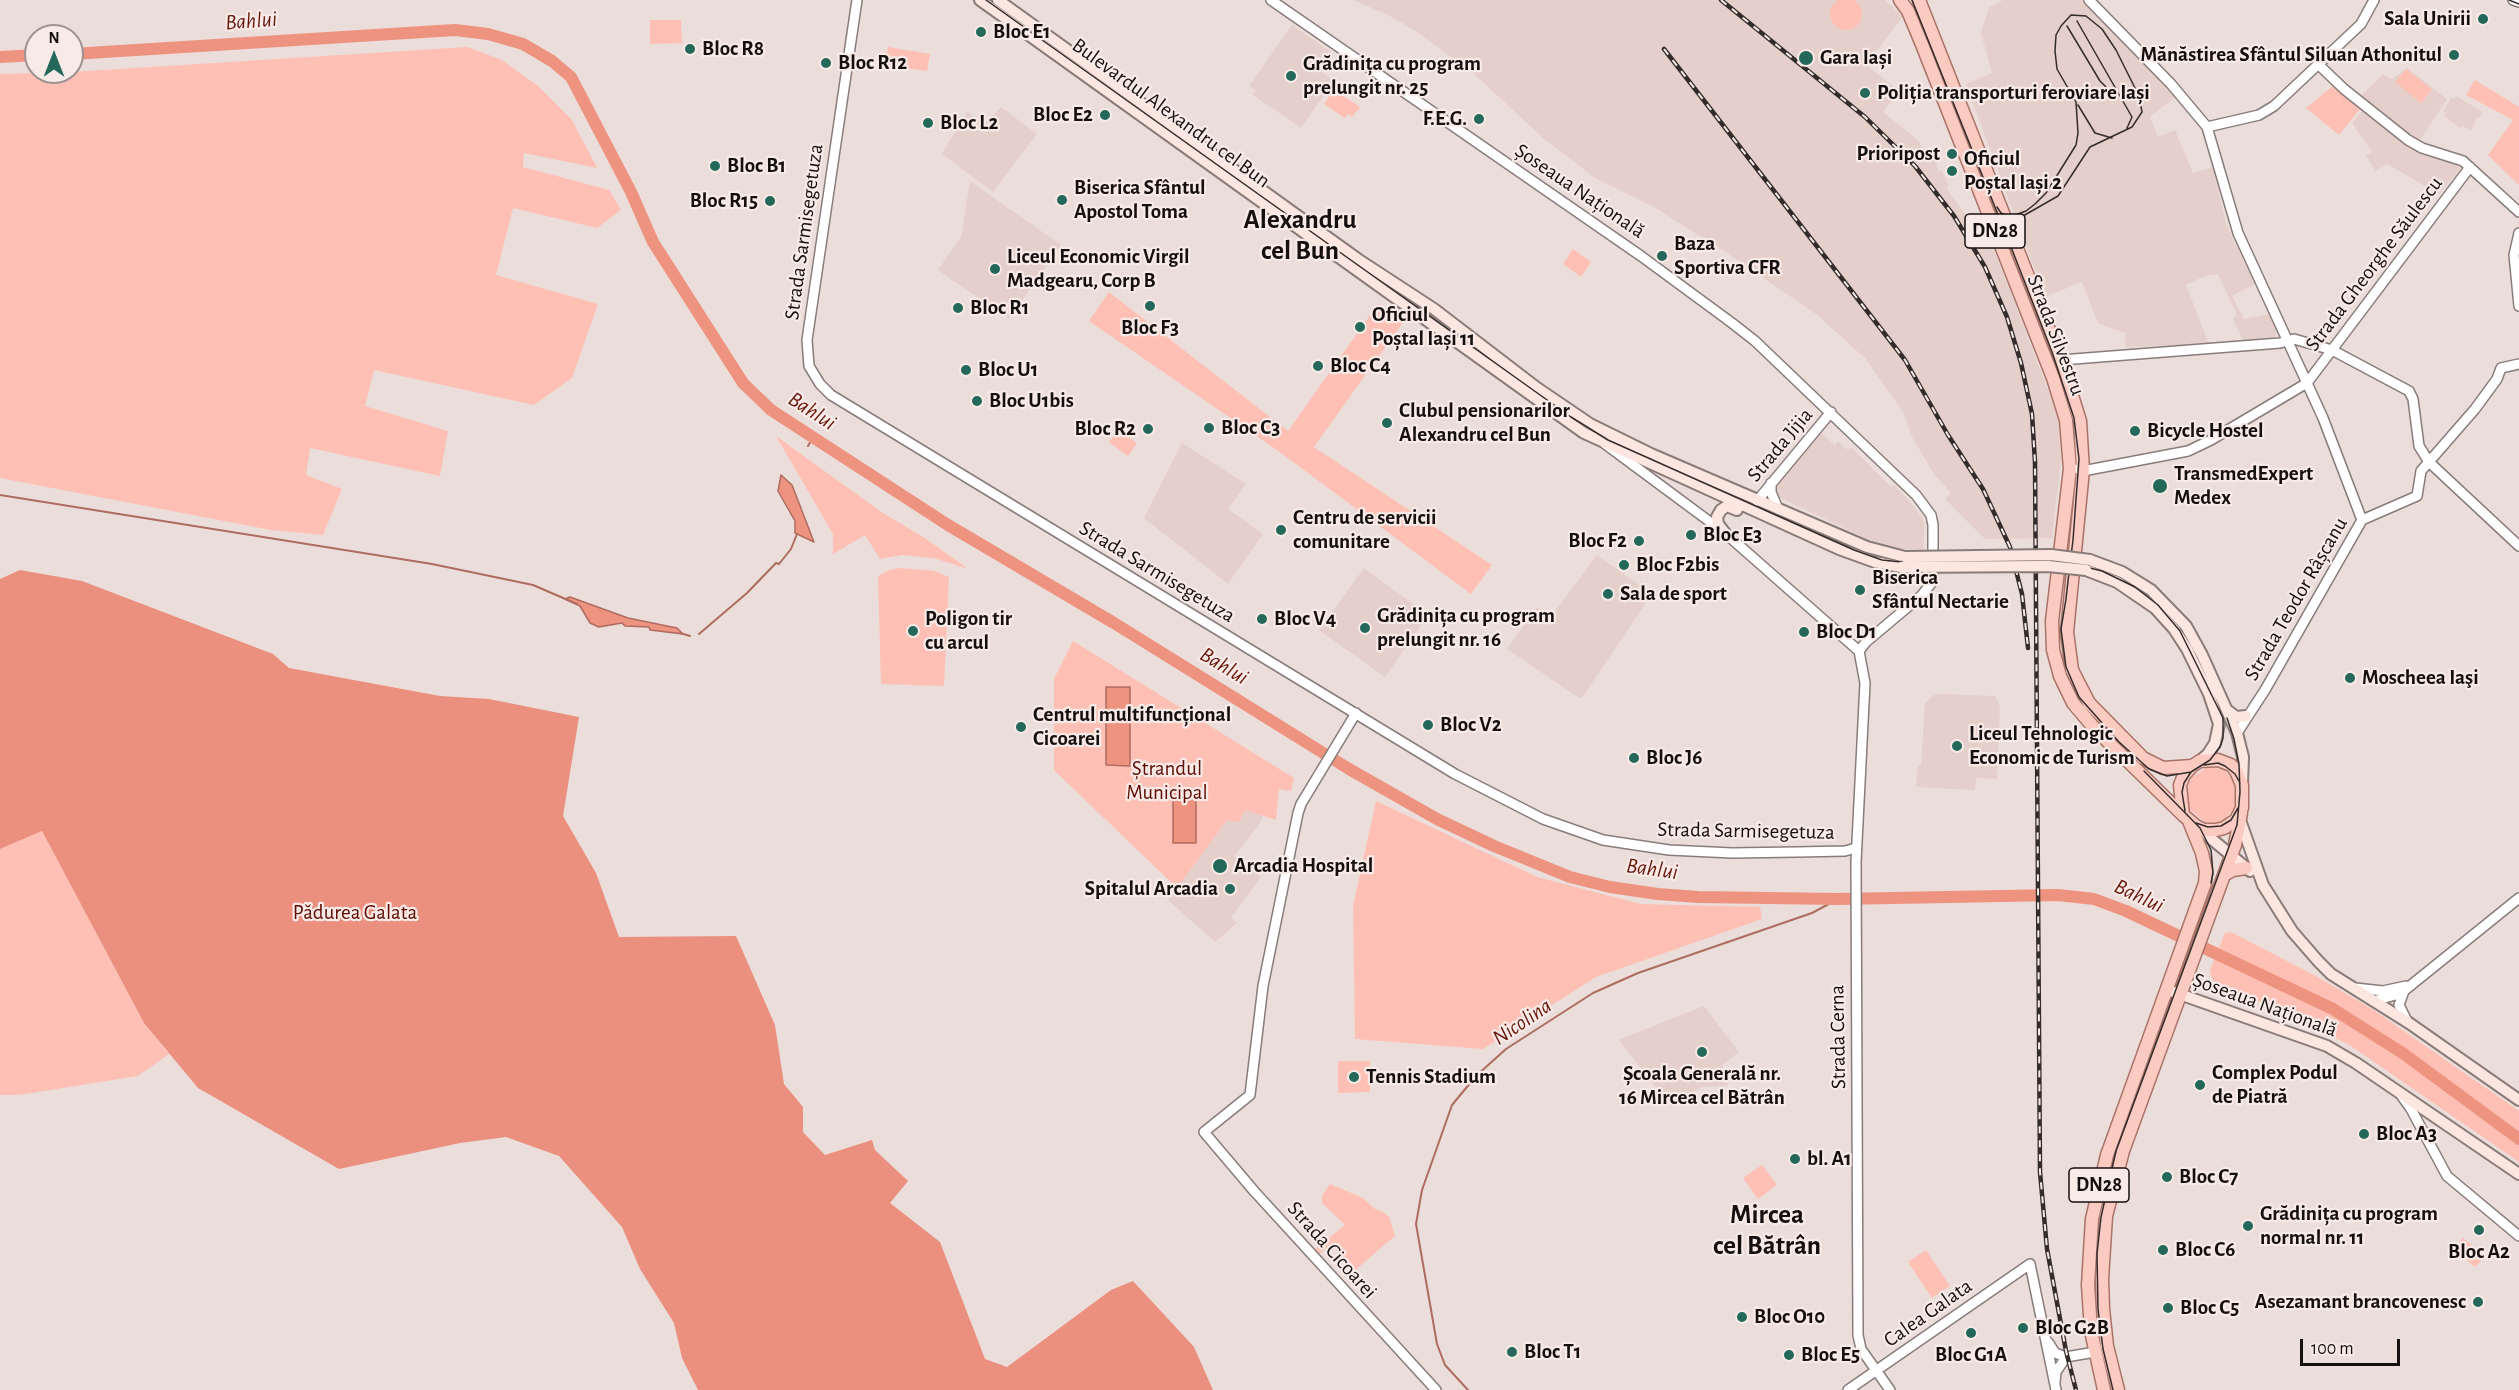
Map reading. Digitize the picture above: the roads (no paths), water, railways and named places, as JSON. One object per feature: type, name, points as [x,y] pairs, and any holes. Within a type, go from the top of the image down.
[{"type":"main road","name":"Bulevardul Alexandru cel Bun","points":[[980,0],[1573,426],[1888,554],[1914,557],[2065,556],[2090,560],[2122,572],[2151,590],[2186,626],[2202,655],[2222,713]]},
{"type":"main road","name":"Bulevardul Alexandru cel Bun","points":[[998,0],[1341,247],[1425,303],[1590,424],[1606,439],[1772,520]]},
{"type":"main road","name":"Strada Silvestru","points":[[1900,0],[1912,20],[2053,378],[2066,420],[2070,469],[2054,597],[2053,650],[2066,692],[2095,729],[2185,818]]},
{"type":"main road","name":"Strada Silvestru","points":[[1920,1],[2061,360],[2080,421],[2083,470],[2067,632],[2069,660],[2077,682],[2089,703],[2151,765],[2173,770],[2196,764]]},
{"type":"main road","points":[[1725,533],[1718,524],[1717,518],[1721,510],[1727,506],[1762,520],[1772,520],[1875,562],[1901,567],[2061,566],[2086,570],[2118,582],[2155,608],[2174,629],[2187,649],[2222,713],[2237,733],[2243,757],[2242,784]]},
{"type":"main road","points":[[2222,713],[2236,717],[2246,716]]},
{"type":"main road","points":[[2196,764],[2208,754],[2218,735],[2222,713]]},
{"type":"main road","name":"DN28","points":[[2204,830],[2185,818],[2180,785],[2184,775],[2196,764],[2218,760],[2231,765],[2240,775],[2242,784],[2241,823],[2224,875]]},
{"type":"main road","points":[[2204,830],[2224,828],[2236,820],[2242,808]]},
{"type":"main road","name":"Șoseaua Națională","points":[[2185,818],[2199,842],[2206,871],[2185,964]]},
{"type":"main road","points":[[2241,823],[2261,882],[2274,905],[2304,945],[2331,974],[2409,1023],[2519,1100]]},
{"type":"main road","points":[[2204,830],[2261,882]]},
{"type":"main road","points":[[2224,875],[2234,870],[2247,868]]},
{"type":"main road","name":"Șoseaua Națională","points":[[2185,964],[2208,917],[2224,875]]},
{"type":"main road","name":"DN28","points":[[2104,1390],[2095,1352],[2088,1285],[2091,1227],[2096,1198],[2107,1155],[2168,990],[2185,964]]},
{"type":"main road","name":"DN28","points":[[2118,1390],[2107,1346],[2103,1309],[2102,1279],[2106,1216],[2123,1151],[2180,994],[2185,964]]},
{"type":"main road","name":"Șoseaua Națională","points":[[2168,990],[2327,1046],[2400,1092]]},
{"type":"main road","points":[[2400,1092],[2519,1174]]},
{"type":"street","name":"Strada Sarmisegetuza","points":[[857,0],[807,340],[809,366],[820,384],[831,395],[1495,796],[1544,819],[1603,840],[1670,850],[1732,853],[1845,851],[1856,848]]},
{"type":"street","name":"Șoseaua Națională","points":[[1271,0],[1641,256],[1732,323],[1831,412],[1924,504],[1933,525],[1933,580],[1922,595],[1866,642],[1859,651]]},
{"type":"street","points":[[2089,0],[2171,84],[2207,127],[2238,233],[2323,418],[2362,520]]},
{"type":"street","points":[[2207,127],[2266,112],[2361,24],[2374,0]]},
{"type":"street","points":[[2513,0],[2519,2]]},
{"type":"street","points":[[2319,65],[2344,89],[2415,145],[2454,158],[2470,167],[2519,212]]},
{"type":"street","name":"Strada Gheorghe Săulescu","points":[[2307,383],[2361,315],[2400,257],[2470,167]]},
{"type":"street","points":[[2519,233],[2514,255],[2519,306]]},
{"type":"street","points":[[2288,340],[2294,339],[2332,350],[2405,387],[2412,394],[2417,441],[2429,462],[2519,546]]},
{"type":"street","name":"Strada Gheorghe Săulescu","points":[[2061,360],[2280,343],[2288,340]]},
{"type":"street","points":[[2429,462],[2475,409],[2497,379],[2501,368],[2519,364]]},
{"type":"street","points":[[2070,469],[2083,470],[2188,451],[2307,383]]},
{"type":"street","name":"Strada Jijia","points":[[1757,501],[1831,412]]},
{"type":"street","name":"Bulevardul Alexandru cel Bun","points":[[1606,439],[1725,533],[1859,651]]},
{"type":"street","name":"Strada Teodor Râșcanu","points":[[2237,733],[2265,690],[2362,520],[2417,496],[2421,471],[2429,462]]},
{"type":"street","points":[[1771,483],[1771,492],[1778,508]]},
{"type":"street","points":[[1856,848],[1865,683],[1859,651]]},
{"type":"street","name":"Strada Cicoarei","points":[[1356,713],[1298,813],[1263,986],[1250,1095],[1204,1132],[1254,1191],[1436,1390]]},
{"type":"street","name":"Strada Cerna","points":[[1856,848],[1858,1335],[1861,1349],[1890,1390]]},
{"type":"street","points":[[2374,1001],[2399,994],[2519,898]]},
{"type":"street","points":[[2351,987],[2383,991],[2408,987]]},
{"type":"street","points":[[2408,987],[2398,1005],[2400,1012],[2409,1023]]},
{"type":"street","name":"Șoseaua Națională","points":[[2400,1092],[2447,1176],[2519,1236]]},
{"type":"street","name":"Calea Galata","points":[[1848,1390],[2030,1264],[2045,1337]]},
{"type":"street","points":[[2045,1337],[2055,1353],[2066,1357],[2095,1352]]},
{"type":"street","points":[[2045,1337],[2056,1390]]},
{"type":"street","points":[[2056,1390],[2056,1372],[2066,1357]]},
{"type":"waterway","name":"Bahlui","points":[[84,53],[455,30],[488,34],[523,44],[552,61],[571,77],[631,192],[653,242],[743,383],[771,410],[948,525],[1114,623],[1349,769],[1437,819],[1494,846],[1570,877],[1610,887],[1658,894],[1698,897],[1838,899],[2058,895],[2094,899],[2126,911],[2333,1009],[2404,1054],[2519,1139]]},
{"type":"waterway","name":"Bahlui","points":[[0,57],[24,56]]},
{"type":"waterway","points":[[808,446],[814,436]]},
{"type":"waterway","points":[[0,495],[432,564],[533,585],[577,604]]},
{"type":"waterway","points":[[699,634],[747,593],[776,563],[779,564],[791,549],[797,534]]},
{"type":"waterway","points":[[680,633],[690,636]]},
{"type":"waterway","name":"Nicolina","points":[[1468,1390],[1445,1365],[1437,1344],[1416,1224],[1422,1190],[1452,1105],[1476,1076],[1506,1049],[1593,993],[1638,973],[1812,913],[1838,899]]},
{"type":"tram line","points":[[986,0],[1571,417],[1608,440],[1854,550],[1882,560],[1920,564],[2049,563],[2062,563],[2074,564],[2102,571],[2135,587],[2158,605],[2180,631],[2223,718],[2223,738],[2220,747],[2210,760],[2191,772],[2167,776],[2149,769],[2119,742],[2079,697],[2066,667],[2061,629],[2066,599],[2068,581],[2073,540],[2079,459],[2074,418],[2052,352],[1912,0]]},
{"type":"tram line","points":[[2509,0],[2519,4]]},
{"type":"tram line","points":[[1997,207],[2001,213],[2010,217],[2026,211],[2035,204],[2046,193],[2076,145],[2078,133],[2076,102],[2057,69],[2056,35],[2071,15],[2086,16],[2102,29],[2116,50],[2139,96],[2142,112],[2132,127],[2090,147],[2058,196],[2016,220],[2010,228],[2010,242]]},
{"type":"tram line","points":[[2077,21],[2132,117],[2127,128]]},
{"type":"tram line","points":[[2067,26],[2100,81],[2108,89]]},
{"type":"tram line","points":[[2078,105],[2095,133],[2112,138]]},
{"type":"tram line","points":[[2113,1390],[2103,1349],[2098,1309],[2097,1254],[2101,1217],[2116,1151],[2237,825],[2240,792],[2239,764],[2227,718]]},
{"type":"tram line","points":[[2204,765],[2218,763],[2225,766],[2235,774],[2240,783]]},
{"type":"tram line","points":[[2144,771],[2200,828],[2211,850],[2213,873],[2211,883]]},
{"type":"tram line","points":[[2185,811],[2182,792],[2184,783],[2191,772]]},
{"type":"tram line","points":[[2196,823],[2208,827],[2221,826],[2231,820],[2238,808]]},
{"type":"railway","points":[[1721,0],[1865,117],[1915,166],[1954,216],[1985,267],[2007,317],[2021,363],[2032,414],[2035,462],[2040,1172],[2047,1249],[2066,1351],[2076,1390]]},
{"type":"railway","points":[[1664,49],[1905,360],[1948,435],[1983,489],[2010,547],[2022,594],[2028,648]]},
{"type":"place","name":"Sala Unirii","points":[[2483,19]]},
{"type":"place","name":"Bloc E1","points":[[981,32]]},
{"type":"place","name":"Bloc R8","points":[[690,49]]},
{"type":"place","name":"Mănăstirea Sfântul Siluan Athonitul","points":[[2454,55]]},
{"type":"place","name":"Gara Iași","points":[[1806,58]]},
{"type":"place","name":"Bloc R12","points":[[826,63]]},
{"type":"place","name":"Grădinița cu program prelungit nr. 25","points":[[1291,76]]},
{"type":"place","name":"Poliția transporturi feroviare Iași","points":[[1865,93]]},
{"type":"place","name":"Bloc E2","points":[[1105,115]]},
{"type":"place","name":"F.E.G.","points":[[1479,119]]},
{"type":"place","name":"Bloc L2","points":[[928,123]]},
{"type":"place","name":"Prioripost","points":[[1952,154]]},
{"type":"place","name":"Bloc B1","points":[[715,166]]},
{"type":"place","name":"Oficiul Poștal Iași 2","points":[[1952,171]]},
{"type":"place","name":"Biserica Sfântul Apostol Toma","points":[[1062,200]]},
{"type":"place","name":"Bloc R15","points":[[770,201]]},
{"type":"place","name":"Baza Sportiva CFR","points":[[1662,256]]},
{"type":"place","name":"Liceul Economic Virgil Madgearu, Corp B","points":[[995,269]]},
{"type":"place","name":"Bloc F3","points":[[1150,306]]},
{"type":"place","name":"Bloc R1","points":[[958,308]]},
{"type":"place","name":"Oficiul Poștal Iași 11","points":[[1360,327]]},
{"type":"place","name":"Bloc C4","points":[[1318,366]]},
{"type":"place","name":"Bloc U1","points":[[966,370]]},
{"type":"place","name":"Bloc U1bis","points":[[977,401]]},
{"type":"place","name":"Clubul pensionarilor Alexandru cel Bun","points":[[1387,423]]},
{"type":"place","name":"Bloc C3","points":[[1209,428]]},
{"type":"place","name":"Bloc R2","points":[[1148,429]]},
{"type":"place","name":"Bicycle Hostel","points":[[2135,431]]},
{"type":"place","name":"TransmedExpert Medex","points":[[2160,486]]},
{"type":"place","name":"Centru de servicii comunitare","points":[[1281,530]]},
{"type":"place","name":"Bloc E3","points":[[1691,535]]},
{"type":"place","name":"Bloc F2","points":[[1639,541]]},
{"type":"place","name":"Bloc F2bis","points":[[1624,565]]},
{"type":"place","name":"Biserica Sfântul Nectarie","points":[[1860,590]]},
{"type":"place","name":"Sala de sport","points":[[1608,594]]},
{"type":"place","name":"Bloc V4","points":[[1262,619]]},
{"type":"place","name":"Grădinița cu program prelungit nr. 16","points":[[1365,628]]},
{"type":"place","name":"Poligon tir cu arcul","points":[[913,631]]},
{"type":"place","name":"Bloc D1","points":[[1804,632]]},
{"type":"place","name":"Moscheea Iaşi","points":[[2350,678]]},
{"type":"place","name":"Bloc V2","points":[[1428,725]]},
{"type":"place","name":"Centrul multifuncțional Cicoarei","points":[[1021,727]]},
{"type":"place","name":"Liceul Tehnologic Economic de Turism","points":[[1957,746]]},
{"type":"place","name":"Bloc J6","points":[[1634,758]]},
{"type":"place","name":"Arcadia Hospital","points":[[1220,866]]},
{"type":"place","name":"Spitalul Arcadia","points":[[1230,889]]},
{"type":"place","name":"Școala Generală nr. 16 Mircea cel Bătrân","points":[[1702,1052]]},
{"type":"place","name":"Tennis Stadium","points":[[1354,1077]]},
{"type":"place","name":"Complex Podul de Piatră","points":[[2200,1085]]},
{"type":"place","name":"Bloc A3","points":[[2364,1134]]},
{"type":"place","name":"bl. A1","points":[[1795,1159]]},
{"type":"place","name":"Bloc C7","points":[[2167,1177]]},
{"type":"place","name":"Grădinița cu program normal nr. 11","points":[[2248,1226]]},
{"type":"place","name":"Bloc A2","points":[[2479,1230]]},
{"type":"place","name":"Bloc C6","points":[[2163,1250]]},
{"type":"place","name":"Asezamant brancovenesc","points":[[2478,1302]]},
{"type":"place","name":"Bloc C5","points":[[2168,1308]]},
{"type":"place","name":"Bloc O10","points":[[1742,1317]]},
{"type":"place","name":"Bloc G2B","points":[[2023,1328]]},
{"type":"place","name":"Bloc G1A","points":[[1971,1333]]},
{"type":"place","name":"Bloc T1","points":[[1512,1352]]},
{"type":"place","name":"Bloc E5","points":[[1789,1355]]},
{"type":"district","name":"Alexandru cel Bun","points":[[1300,236]]},
{"type":"district","name":"Mircea cel Bătrân","points":[[1767,1230]]},
{"type":"park label","name":"Ștrandul Municipal","points":[[1167,781]]},
{"type":"park label","name":"Pădurea Galata","points":[[355,913]]}]
